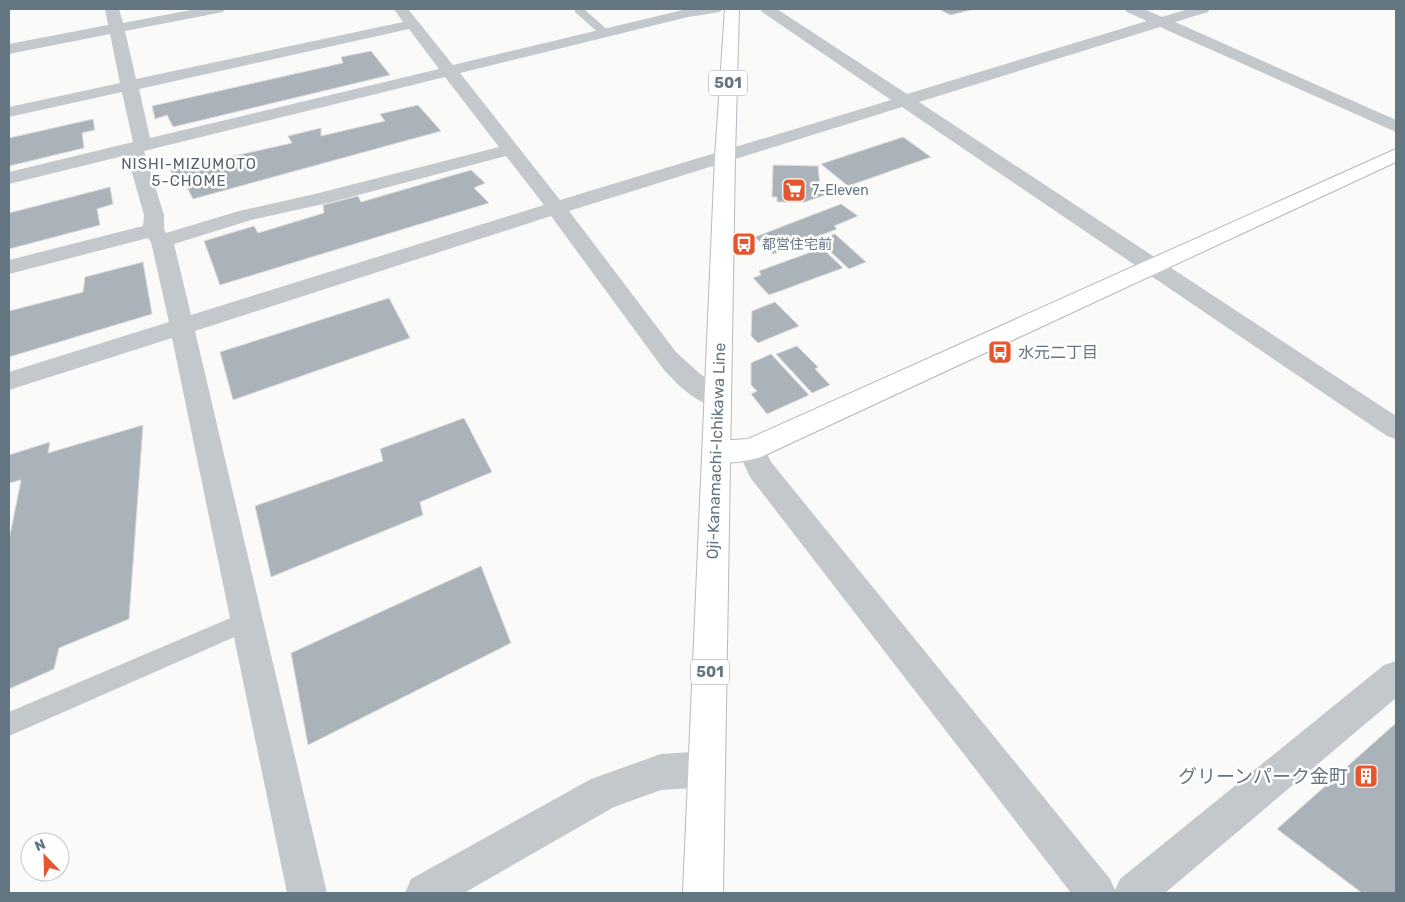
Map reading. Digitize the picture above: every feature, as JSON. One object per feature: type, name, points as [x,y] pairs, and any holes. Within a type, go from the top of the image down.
[{"type":"main road","name":"Oji-Kanamachi-Ichikawa Line","points":[[703,893],[724,157],[732,9]]},
{"type":"main road","points":[[716,452],[751,449],[1396,155]]},
{"type":"street","points":[[112,9],[130,85],[139,147],[157,235],[182,327],[307,893]]},
{"type":"street","points":[[9,49],[218,9]]},
{"type":"street","points":[[9,178],[606,34],[685,11],[715,9]]},
{"type":"street","points":[[767,9],[1396,428]]},
{"type":"street","points":[[1132,9],[1396,127]]},
{"type":"street","points":[[9,381],[556,208],[1203,9]]},
{"type":"street","points":[[9,112],[130,85],[407,16],[556,208],[667,358],[698,388],[718,398]]},
{"type":"street","points":[[9,267],[321,200],[511,149]]},
{"type":"street","points":[[751,449],[760,469],[1096,893]]},
{"type":"street","points":[[1134,893],[1396,677]]},
{"type":"street","points":[[426,893],[604,792],[661,772],[707,769]]},
{"type":"lane","points":[[579,10],[606,34]]},
{"type":"lane","points":[[9,724],[247,621]]},
{"type":"building","points":[[939,9],[975,9],[950,15]]},
{"type":"building","points":[[371,51],[390,75],[173,127],[167,115],[155,119],[152,106],[343,63],[341,57]]},
{"type":"building","points":[[418,105],[441,131],[193,199],[186,185],[173,188],[171,170],[292,143],[288,136],[321,128],[321,136],[385,121],[380,114]]},
{"type":"building","points":[[93,119],[95,130],[82,133],[84,148],[9,166],[9,138]]},
{"type":"building","points":[[903,137],[931,157],[848,186],[821,164]]},
{"type":"building","points":[[773,165],[818,166],[820,187],[826,189],[828,194],[805,202],[777,202],[777,197],[772,197]]},
{"type":"building","points":[[471,170],[485,183],[474,188],[489,203],[220,285],[204,241],[254,226],[258,233],[324,213],[323,205],[358,196],[361,202]]},
{"type":"building","points":[[110,187],[113,204],[97,209],[100,225],[9,249],[9,213]]},
{"type":"building","points":[[841,204],[858,216],[834,226],[837,229],[773,254],[755,237]]},
{"type":"building","points":[[835,234],[866,262],[849,269],[818,240]]},
{"type":"building","points":[[822,248],[843,268],[769,295],[753,278],[761,275],[759,271]]},
{"type":"building","points":[[143,262],[152,314],[9,357],[9,311],[83,292],[85,277]]},
{"type":"building","points":[[389,298],[410,338],[233,400],[220,352]]},
{"type":"building","points":[[775,302],[799,326],[758,343],[751,336],[752,311]]},
{"type":"building","points":[[797,346],[818,367],[815,369],[830,385],[812,393],[776,354]]},
{"type":"building","points":[[771,354],[809,395],[767,414],[751,394],[757,391],[751,385],[751,363]]},
{"type":"building","points":[[464,418],[492,472],[420,502],[423,515],[271,577],[255,506],[383,461],[380,449]]},
{"type":"building","points":[[143,425],[129,619],[59,648],[54,669],[9,689],[9,540],[21,480],[9,483],[9,455],[50,442],[48,453]]},
{"type":"building","points":[[481,566],[511,643],[308,745],[291,653]]},
{"type":"building","name":"グリーンパーク金町","points":[[1396,723],[1396,893],[1362,893],[1277,829]]},
{"type":"place","name":"7-Eleven","points":[[794,190]]},
{"type":"place","name":"都営住宅前","points":[[744,244]]},
{"type":"place","name":"水元二丁目","points":[[1000,352]]},
{"type":"place","name":"グリーンパーク金町","points":[[1366,776]]},
{"type":"district","name":"NISHI-MIZUMOTO 5-CHOME","points":[[189,172]]}]
